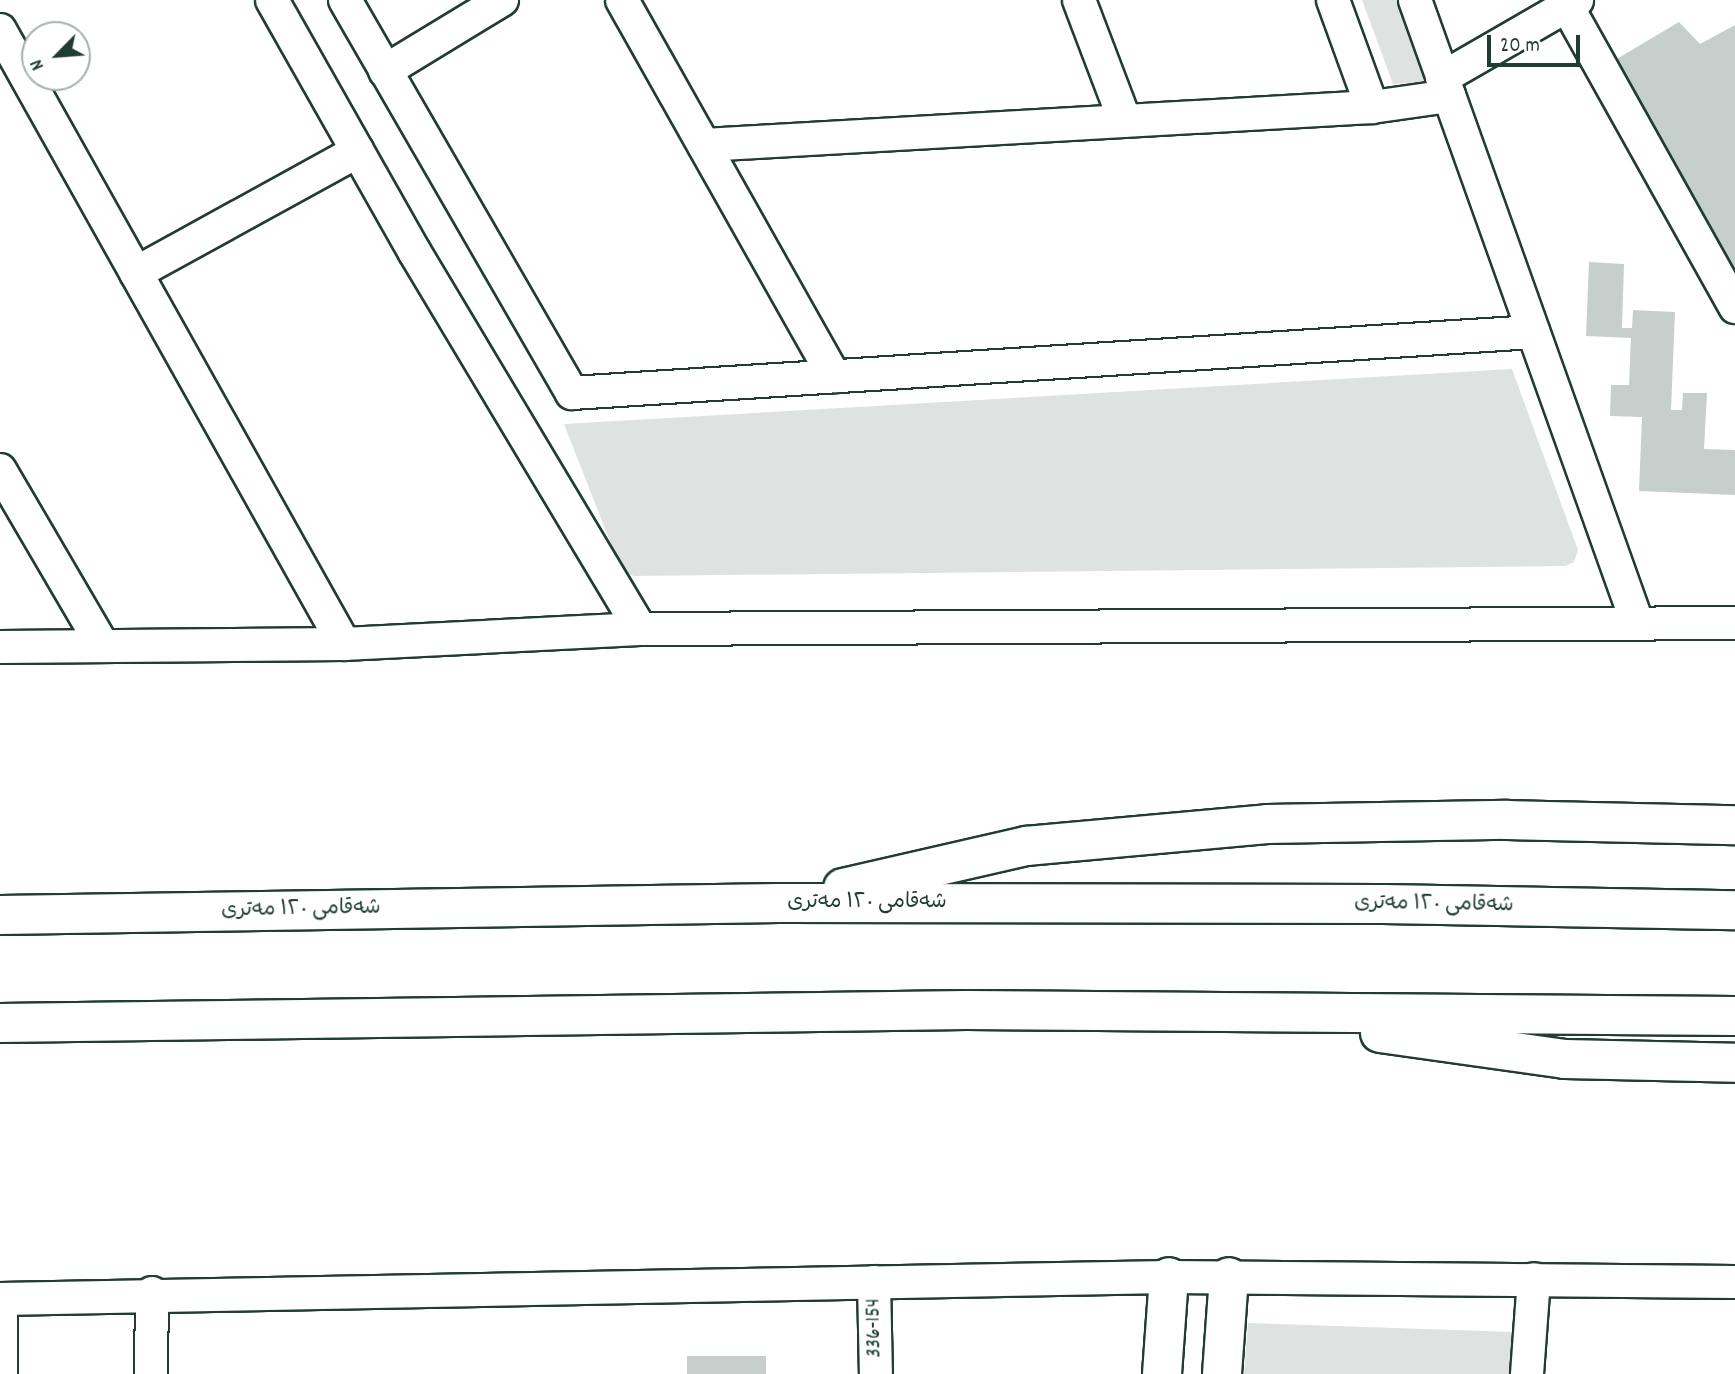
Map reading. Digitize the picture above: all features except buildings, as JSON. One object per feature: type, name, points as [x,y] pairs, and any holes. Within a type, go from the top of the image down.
[{"type":"main road","points":[[779,903],[1026,846],[1227,827],[1507,820],[1735,825]]},
{"type":"main road","name":"شەقامی ١٢٠ مەتری","points":[[0,915],[779,903],[1383,904],[1735,911]]},
{"type":"main road","points":[[0,1023],[531,1013],[966,1010],[1735,1016]]},
{"type":"main road","points":[[531,1013],[902,1014],[1258,1025],[1397,1034],[1565,1059],[1735,1063]]},
{"type":"main road","points":[[1162,1374],[1169,1278]]},
{"type":"main road","points":[[1222,1374],[1229,1278]]},
{"type":"street","points":[[272,0],[640,629]]},
{"type":"street","points":[[345,0],[572,393],[1533,332]]},
{"type":"street","points":[[385,71],[502,0]]},
{"type":"street","points":[[622,0],[834,376]]},
{"type":"street","points":[[1079,0],[1125,121]]},
{"type":"street","points":[[1333,0],[1372,107]]},
{"type":"street","points":[[1415,0],[1637,622]]},
{"type":"street","points":[[704,145],[1372,107],[1446,87],[1572,3],[1735,307]]},
{"type":"street","points":[[0,30],[344,644]]},
{"type":"street","points":[[136,273],[358,151]]},
{"type":"street","points":[[0,470],[101,643]]},
{"type":"street","points":[[0,647],[101,643],[344,644],[640,629],[1735,623]]},
{"type":"street","points":[[1,1374],[1,1299],[152,1293],[1169,1278],[1735,1282]]},
{"type":"street","points":[[1527,1374],[1534,1279]]},
{"type":"street","name":"336-154","points":[[874,1282],[876,1374]]},
{"type":"street","points":[[151,1374],[152,1293]]},
{"type":"shaded area","points":[[1362,0],[1397,0],[1427,82],[1393,84]]},
{"type":"shaded area","points":[[1512,369],[1578,550],[1574,562],[1565,566],[634,576],[622,572],[564,424]]},
{"type":"shaded area","points":[[1248,1323],[1513,1332],[1510,1374],[1244,1374]]}]
